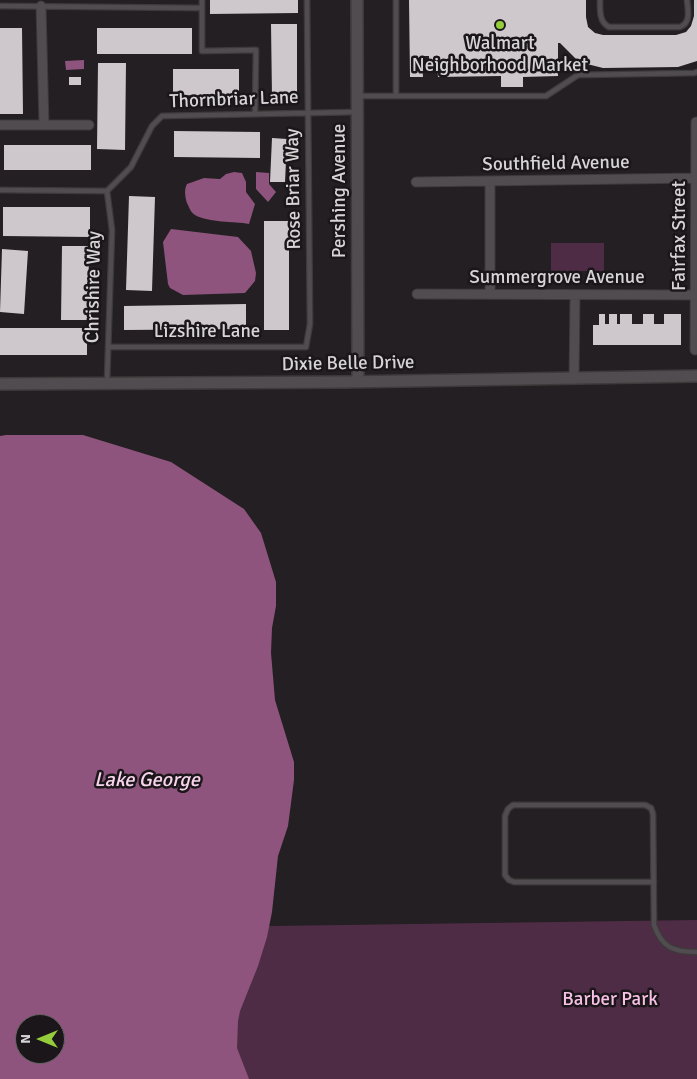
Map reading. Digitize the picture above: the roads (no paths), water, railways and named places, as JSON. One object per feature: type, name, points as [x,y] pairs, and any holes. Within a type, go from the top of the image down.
[{"type":"street","name":"Pershing Avenue","points":[[357,0],[358,382]]},
{"type":"street","points":[[41,6],[44,124]]},
{"type":"street","name":"Fairfax Street","points":[[696,122],[696,350]]},
{"type":"street","points":[[0,125],[89,126]]},
{"type":"street","name":"Southfield Avenue","points":[[416,182],[696,178]]},
{"type":"street","points":[[490,181],[490,294]]},
{"type":"street","name":"Summergrove Avenue","points":[[417,294],[696,295]]},
{"type":"street","points":[[574,379],[575,295]]},
{"type":"street","name":"Dixie Belle Drive","points":[[0,384],[358,382],[697,376]]},
{"type":"lane","points":[[75,0],[75,6]]},
{"type":"lane","points":[[202,0],[202,51],[256,50],[255,114]]},
{"type":"lane","name":"Rose Briar Way","points":[[306,347],[310,324],[307,0]]},
{"type":"lane","points":[[396,0],[396,96]]},
{"type":"lane","points":[[600,0],[602,20],[609,27],[680,27],[688,20],[687,0]]},
{"type":"lane","points":[[0,6],[202,8]]},
{"type":"lane","points":[[358,96],[546,96],[578,75],[697,72]]},
{"type":"lane","name":"Thornbriar Lane","points":[[107,191],[131,167],[152,126],[162,116],[358,112]]},
{"type":"lane","points":[[0,190],[107,191]]},
{"type":"lane","name":"Chrishire Way","points":[[107,191],[112,230],[107,384]]},
{"type":"lane","name":"Lizshire Lane","points":[[108,347],[306,347]]},
{"type":"lane","points":[[654,882],[514,882],[509,880],[505,876],[505,816],[508,808],[513,805],[645,805],[650,808],[653,814],[654,882],[654,925],[658,937],[669,947],[683,952],[697,952]]},
{"type":"water","points":[[84,60],[84,69],[66,70],[65,61]]},
{"type":"water","points":[[256,172],[269,173],[269,184],[276,192],[268,202],[256,189]]},
{"type":"water","points":[[242,173],[246,182],[246,192],[255,204],[249,224],[214,221],[201,218],[192,213],[186,198],[187,184],[204,178],[220,179],[226,174]]},
{"type":"water","points":[[171,229],[238,237],[251,251],[256,273],[255,281],[245,293],[183,295],[170,288],[163,242]]},
{"type":"water","name":"Lake George","points":[[83,435],[171,462],[244,509],[261,533],[276,582],[276,606],[272,628],[271,653],[275,700],[294,762],[294,780],[288,826],[278,856],[272,912],[267,937],[238,1021],[237,1048],[249,1079],[0,1079],[0,436]]},
{"type":"place","name":"Walmart Neighborhood Market","points":[[500,25]]},
{"type":"park label","name":"Barber Park","points":[[610,1000]]}]
